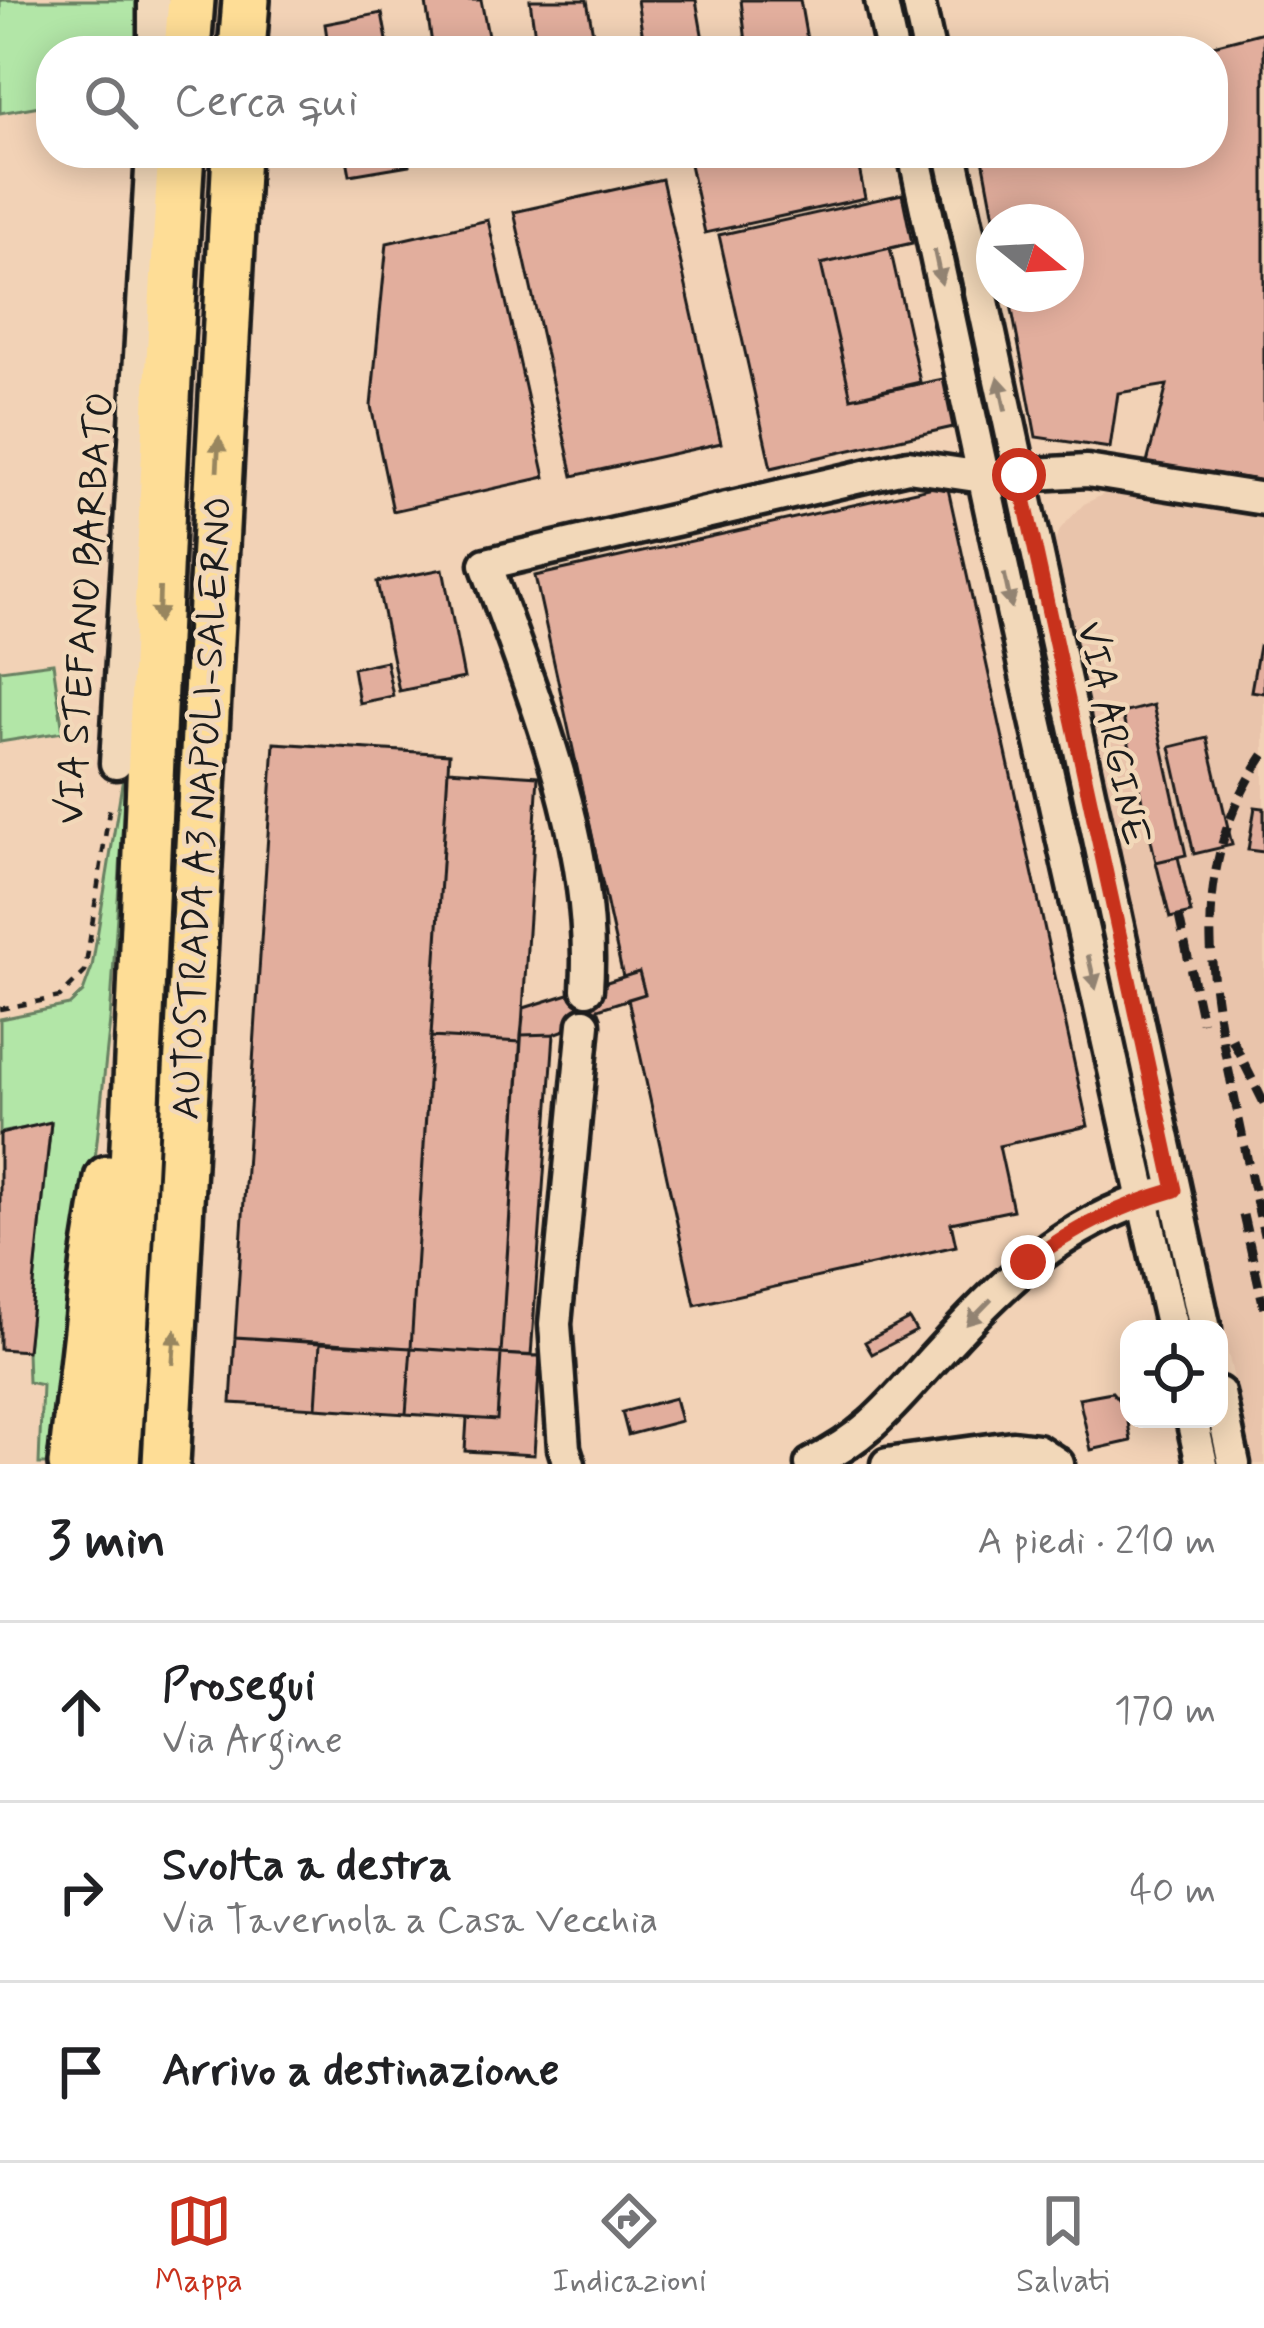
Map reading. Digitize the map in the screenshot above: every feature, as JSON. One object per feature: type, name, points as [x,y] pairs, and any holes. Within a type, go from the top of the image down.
[{"type":"highway","points":[[189,36],[191,0]]},
{"type":"highway","points":[[243,36],[246,0]]},
{"type":"highway","name":"AUTOSTRADA A3 NAPOLI-SALERNO","points":[[116,1464],[146,933],[180,168]]},
{"type":"highway","name":"AUTOSTRADA A3 NAPOLI-SALERNO","points":[[166,1464],[235,168]]},
{"type":"highway","points":[[72,1464],[95,1260],[146,933]]},
{"type":"street","points":[[154,0],[154,36]]},
{"type":"street","points":[[881,0],[889,36]]},
{"type":"street","points":[[919,0],[926,36]]},
{"type":"street","name":"VIA STEFANO BARBATO","points":[[116,763],[151,168]]},
{"type":"street","name":"VIA ARGINE","points":[[917,168],[1170,1320]]},
{"type":"street","name":"VIA ARGINE","points":[[954,168],[1203,1320]]},
{"type":"street","points":[[586,988],[587,911],[560,772],[486,564],[908,466],[983,477],[1115,473],[1264,499]]},
{"type":"street","points":[[569,1464],[556,1324],[584,1024]]},
{"type":"street","points":[[825,1462],[867,1430],[1028,1262],[1063,1236],[1143,1199],[1175,1190]]},
{"type":"street","points":[[1194,1428],[1202,1464]]},
{"type":"street","points":[[1226,1428],[1234,1464]]},
{"type":"street","points":[[887,1464],[1012,1447],[1037,1450],[1058,1464]]},
{"type":"path","name":"VIA STEFANO BARBATO","points":[[0,1009],[61,997],[85,972],[116,763]]},
{"type":"shaded area","points":[[1108,492],[1130,493],[1264,517],[1264,1464],[1253,1464],[1228,1353],[1228,1320],[1220,1320],[1055,587],[1052,548],[1061,528],[1084,504]]},
{"type":"green space","points":[[0,0],[144,0],[143,36],[36,36],[36,107],[0,113]]},
{"type":"green space","points":[[53,663],[63,732],[0,742],[0,670]]},
{"type":"green space","points":[[128,747],[110,1021],[62,1464],[39,1464],[42,1385],[28,1382],[27,1351],[51,1123],[0,1133],[0,1019],[69,1005],[83,992],[92,967]]},
{"type":"building","points":[[481,0],[488,36],[431,36],[426,3]]},
{"type":"building","points":[[530,0],[587,0],[593,36],[535,36]]},
{"type":"building","points":[[637,0],[696,0],[702,36],[643,36]]},
{"type":"building","points":[[741,0],[800,0],[806,36],[745,36]]},
{"type":"building","points":[[382,13],[386,36],[327,36],[325,24]]},
{"type":"building","points":[[1264,32],[1264,481],[1147,463],[1167,385],[1118,393],[1110,448],[1036,437],[1012,312],[1084,312],[1084,204],[992,204],[985,168],[1228,168],[1228,41]]},
{"type":"building","points":[[349,168],[391,168],[350,175]]},
{"type":"building","points":[[691,168],[859,168],[865,198],[705,233]]},
{"type":"building","points":[[662,179],[721,443],[573,476],[514,212]]},
{"type":"building","points":[[902,194],[912,243],[821,264],[851,398],[943,379],[953,427],[771,468],[719,235]]},
{"type":"building","points":[[488,220],[545,477],[393,511],[371,406],[387,243]]},
{"type":"building","points":[[890,248],[920,382],[851,398],[821,264]]},
{"type":"building","points":[[947,484],[1088,1126],[999,1146],[1013,1210],[951,1223],[956,1246],[695,1305],[628,999],[645,994],[639,972],[623,977],[535,576]]},
{"type":"building","points":[[443,569],[464,678],[399,691],[377,582]]},
{"type":"building","points":[[1259,646],[1264,647],[1264,693],[1251,691]]},
{"type":"building","points":[[386,661],[393,696],[359,703],[353,668]]},
{"type":"building","points":[[1153,705],[1186,855],[1156,862],[1122,713]]},
{"type":"building","points":[[1207,738],[1232,845],[1194,854],[1170,747]]},
{"type":"building","points":[[274,743],[449,754],[411,1348],[235,1337]]},
{"type":"building","points":[[448,770],[538,776],[521,1042],[431,1037]]},
{"type":"building","points":[[1255,807],[1264,808],[1264,852],[1248,850]]},
{"type":"building","points":[[1178,857],[1191,913],[1170,918],[1156,862]]},
{"type":"building","points":[[639,972],[645,994],[598,1009],[601,1017],[554,1034],[521,1035],[524,1008]]},
{"type":"building","points":[[554,1034],[531,1356],[501,1354],[521,1035]]},
{"type":"building","points":[[431,1037],[521,1042],[501,1354],[411,1348]]},
{"type":"building","points":[[51,1122],[27,1351],[0,1349],[0,1134]]},
{"type":"building","points":[[909,1319],[916,1331],[872,1354],[865,1342]]},
{"type":"building","points":[[235,1337],[320,1343],[316,1408],[231,1403]]},
{"type":"building","points":[[320,1343],[411,1348],[406,1414],[316,1408]]},
{"type":"building","points":[[411,1348],[501,1354],[497,1420],[406,1414]]},
{"type":"building","points":[[501,1354],[540,1356],[534,1455],[465,1451],[467,1418],[497,1420]]},
{"type":"building","points":[[1112,1392],[1120,1402],[1120,1428],[1129,1428],[1131,1441],[1091,1450],[1079,1398]]},
{"type":"building","points":[[675,1398],[681,1421],[628,1435],[622,1412]]},
{"type":"railway","points":[[1264,755],[1224,836],[1211,918],[1216,1003],[1264,1235]]},
{"type":"railway","points":[[1179,916],[1202,1022]]},
{"type":"railway","points":[[1232,1039],[1264,1103]]},
{"type":"railway","points":[[1243,1215],[1264,1308]]},
{"type":"route","points":[[1019,475],[1175,1190],[1143,1199],[1063,1236],[1028,1262]]}]
